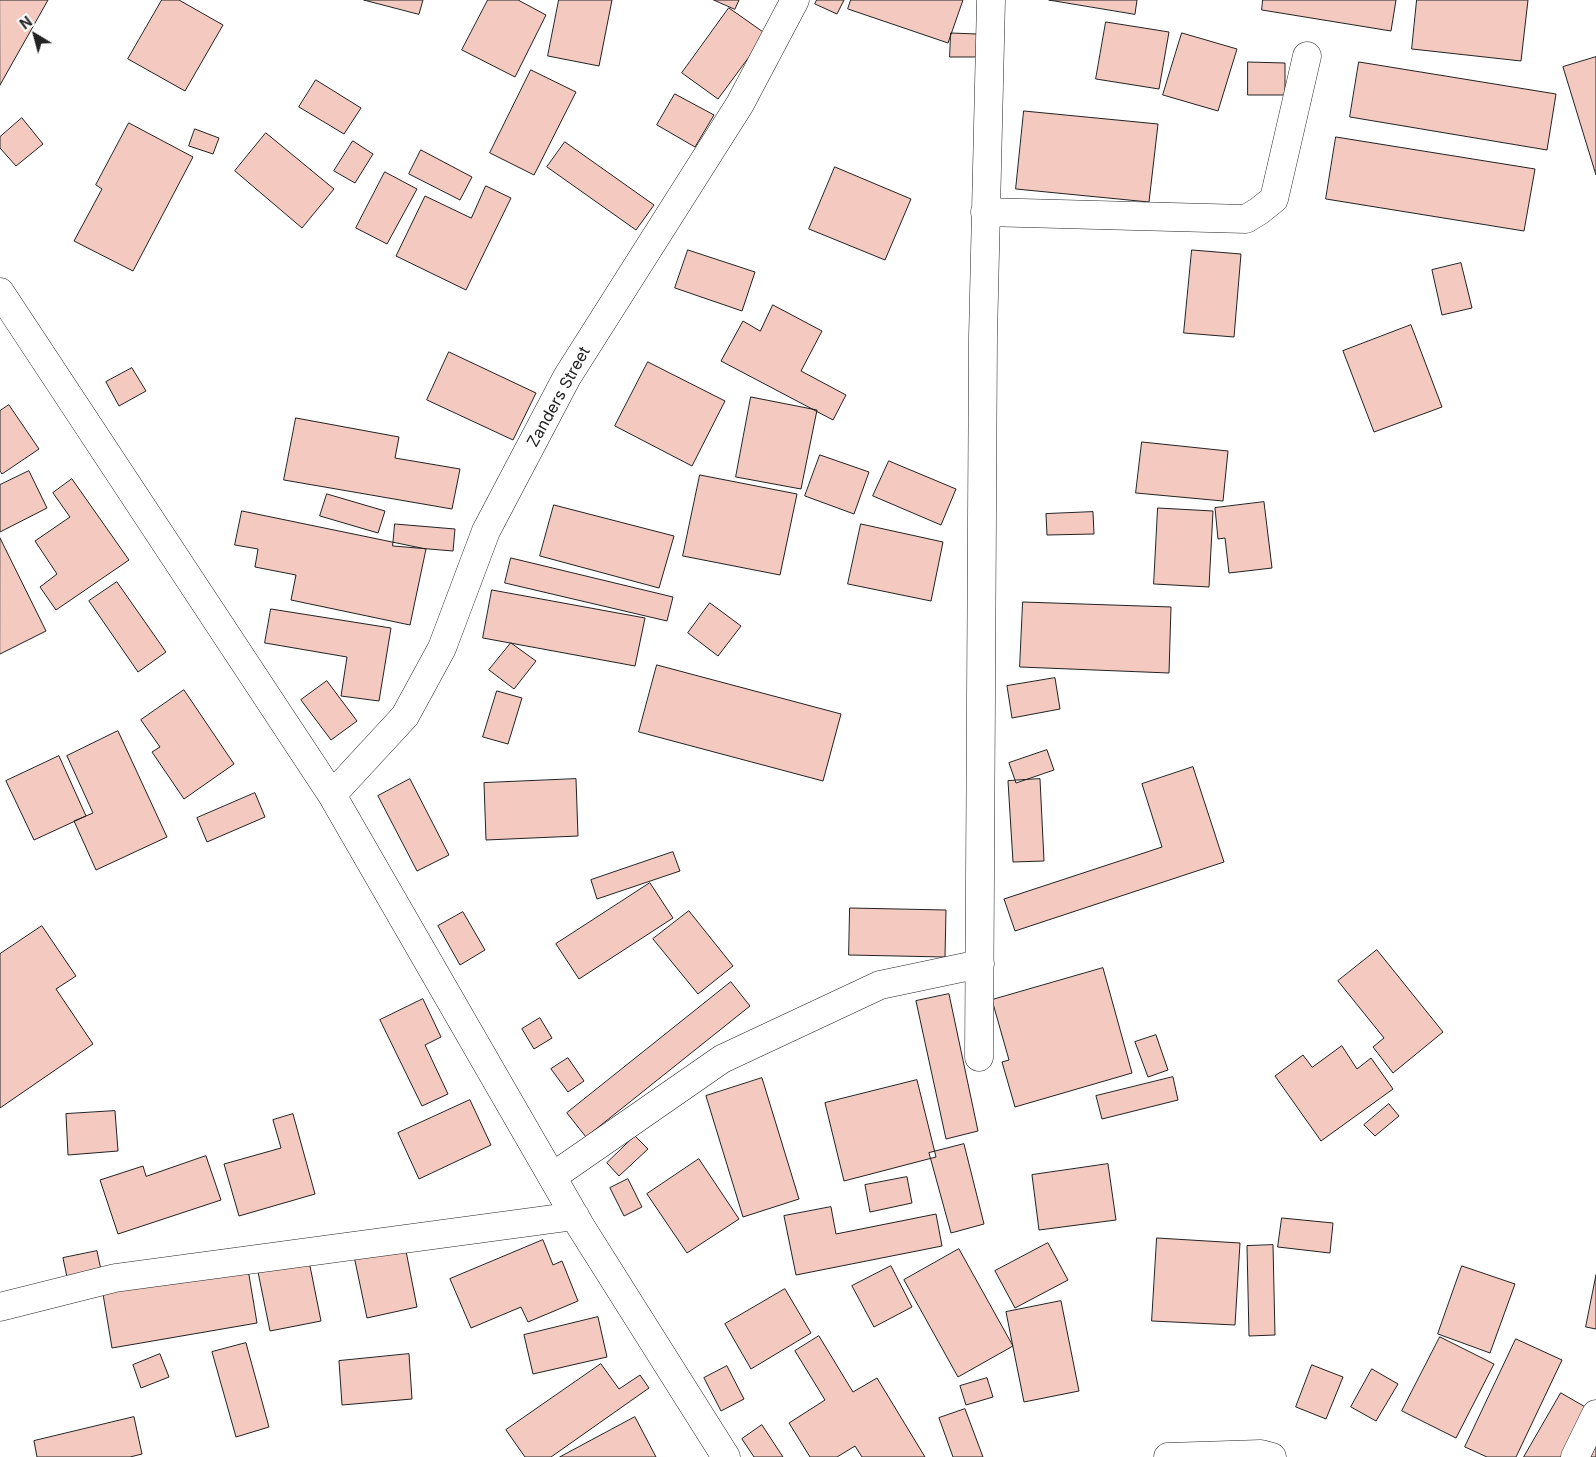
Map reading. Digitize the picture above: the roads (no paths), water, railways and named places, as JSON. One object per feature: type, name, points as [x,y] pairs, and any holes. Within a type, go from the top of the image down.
[{"type":"street","name":"Zanders Street","points":[[332,795],[405,716],[442,648],[486,532],[567,377],[740,104],[795,0]]},
{"type":"street","points":[[979,1057],[982,347],[991,0]]},
{"type":"street","points":[[985,212],[1246,219],[1274,199],[1307,56]]},
{"type":"street","points":[[0,292],[332,795],[575,1216],[726,1457]]},
{"type":"street","points":[[552,1177],[722,1059],[880,985],[980,964]]},
{"type":"street","points":[[0,1307],[115,1278],[575,1216]]},
{"type":"street","points":[[1575,1457],[1596,1414]]},
{"type":"street","points":[[1168,1457],[1261,1454],[1272,1457]]}]
